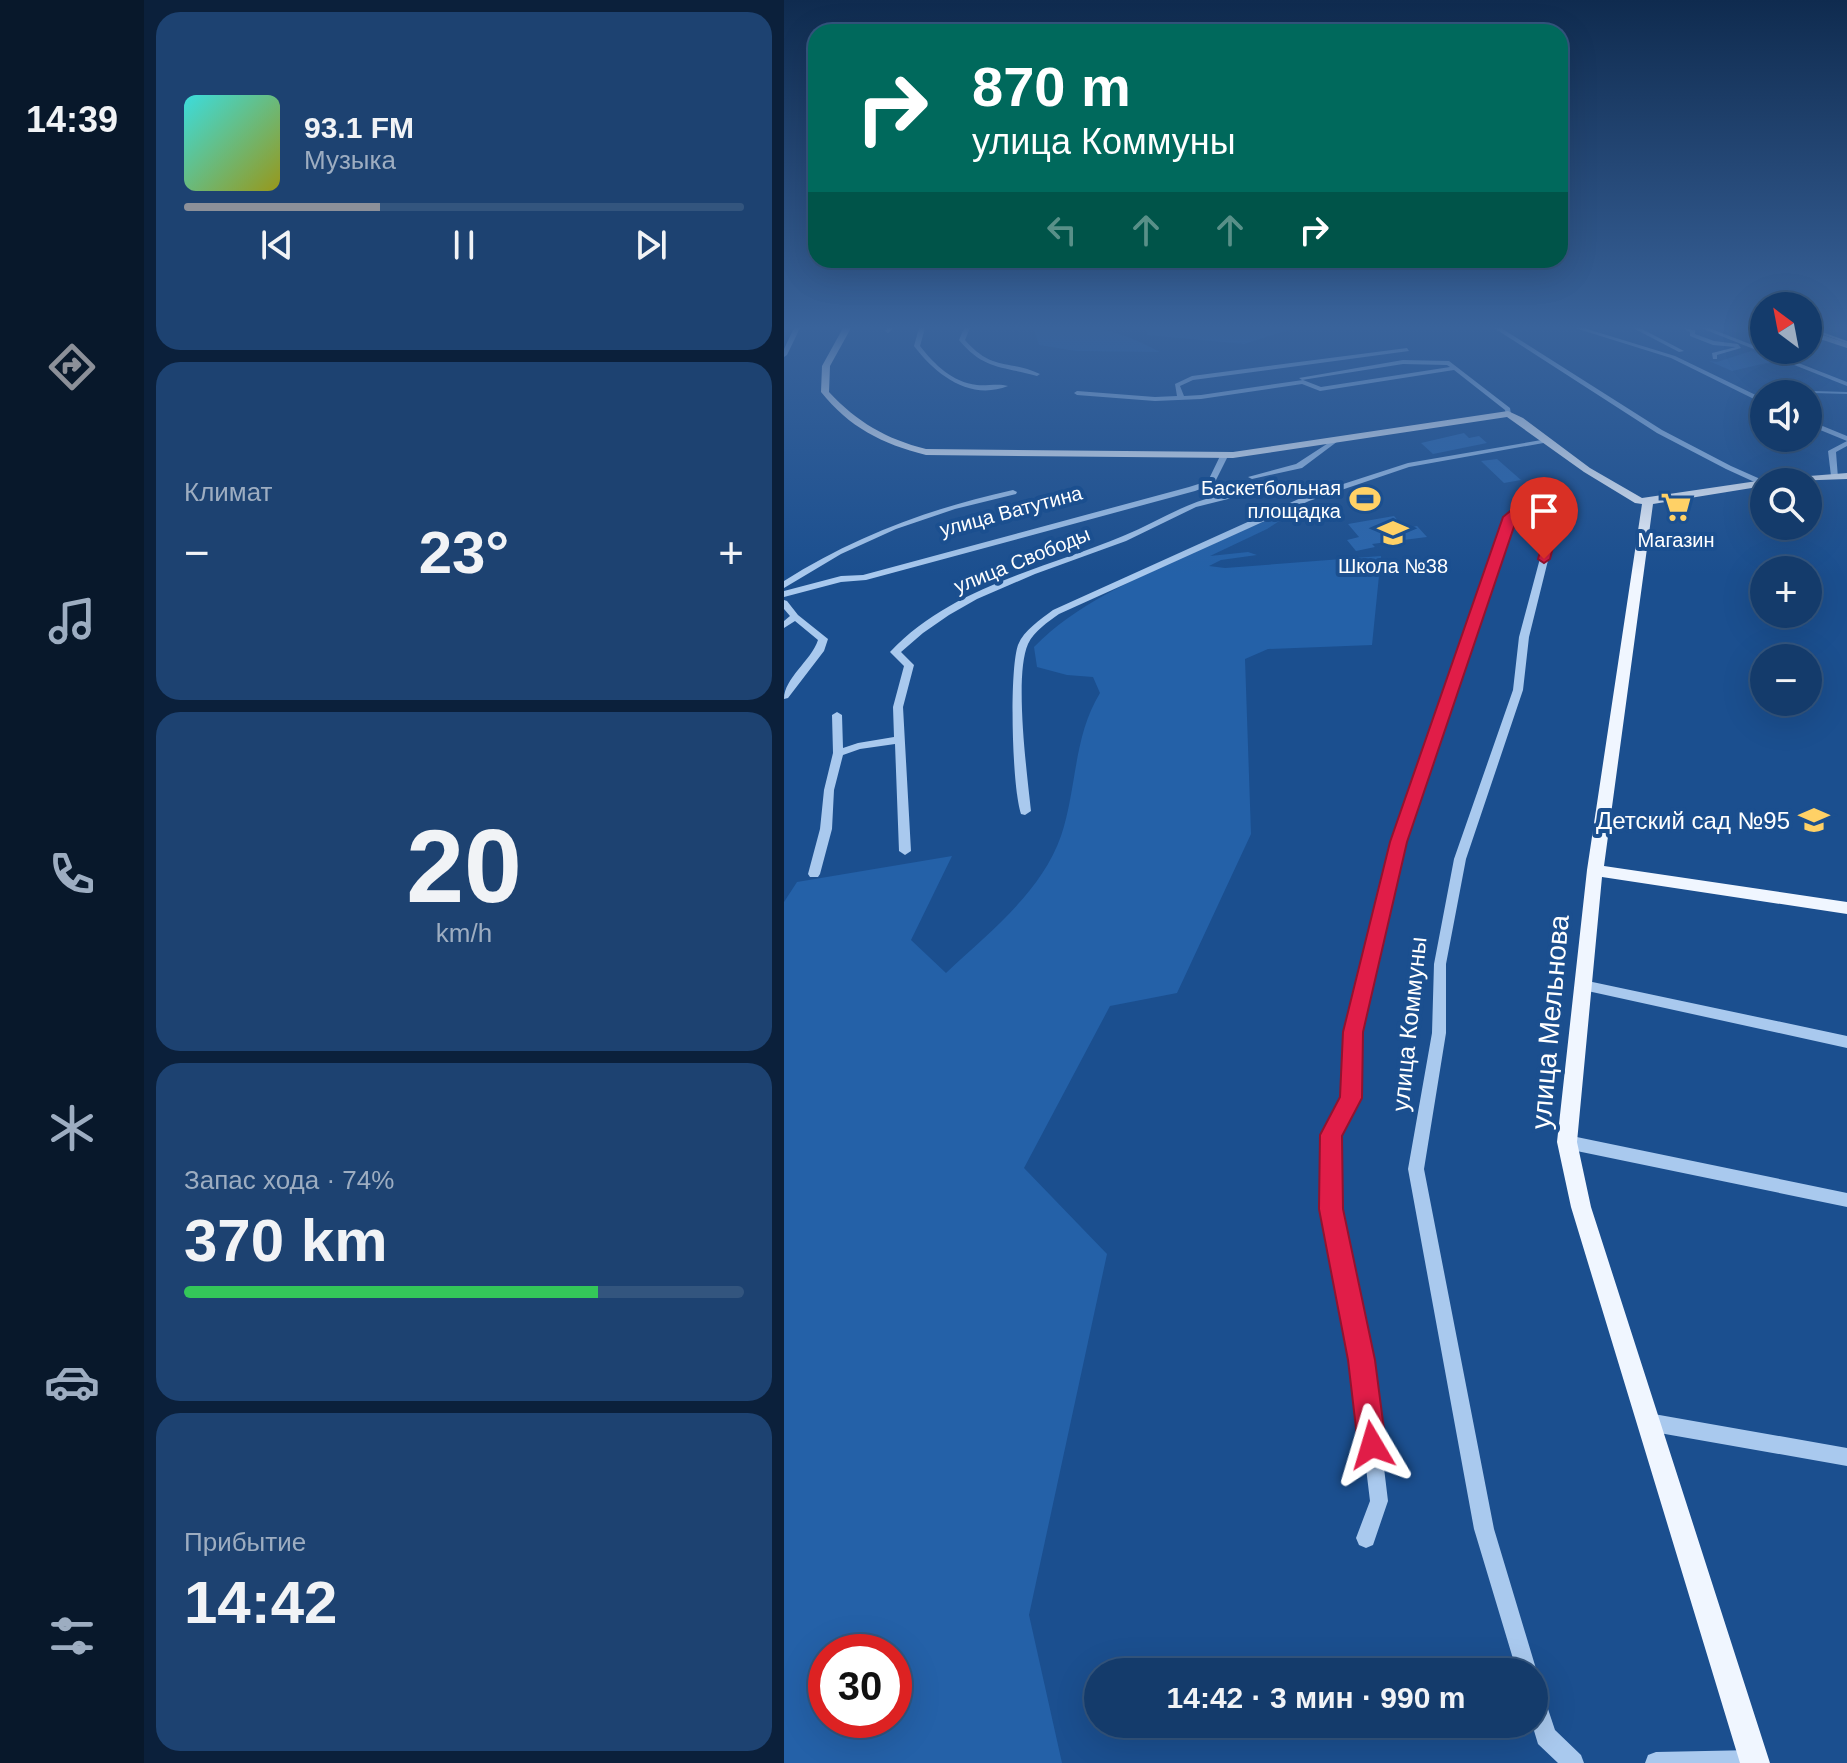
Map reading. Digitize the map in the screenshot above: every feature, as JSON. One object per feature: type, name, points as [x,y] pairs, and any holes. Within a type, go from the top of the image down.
[{"type":"main road","points":[[843,410],[858,427],[903,447],[956,455],[1224,456],[1508,414],[1625,495],[1648,502],[1750,485]]},
{"type":"main road","points":[[1822,477],[1847,476]]},
{"type":"main road","name":"улица Мельнова","points":[[1648,502],[1595,870],[1567,1142],[1581,1207],[1754,1762]]},
{"type":"main road","points":[[1595,870],[1847,908]]},
{"type":"street","points":[[1623,410],[1716,463],[1750,477]]},
{"type":"street","points":[[1822,429],[1847,441]]},
{"type":"street","points":[[1252,477],[1299,466],[1336,440]]},
{"type":"street","points":[[1025,811],[1019,743],[1020,658],[1023,644],[1036,628],[1056,612],[1281,510],[1408,465],[1547,441]]},
{"type":"street","points":[[1835,476],[1832,451],[1847,441]]},
{"type":"street","name":"улица Ватутина","points":[[784,594],[841,579],[863,578],[1192,489],[1211,482],[1224,456]]},
{"type":"street","name":"улица Свободы","points":[[905,851],[898,707],[909,665],[895,652],[936,616],[976,594],[1124,539],[1217,498],[1304,489],[1381,475]]},
{"type":"street","points":[[1366,1538],[1379,1501],[1362,1360],[1331,1209],[1331,1135],[1351,1098],[1353,1032],[1399,842],[1509,517],[1537,488]]},
{"type":"street","points":[[784,585],[891,525],[965,502],[1013,492]]},
{"type":"street","name":"улица Коммуны","points":[[1515,511],[1554,520],[1524,637],[1518,690],[1460,859],[1440,964],[1439,1033],[1416,1169],[1484,1529],[1523,1658]]},
{"type":"street","points":[[784,603],[795,617],[823,639],[819,651],[784,696]]},
{"type":"street","points":[[784,625],[795,617]]},
{"type":"street","points":[[814,874],[826,829],[829,790],[838,753],[837,715]]},
{"type":"street","points":[[838,753],[858,746],[899,740]]},
{"type":"street","points":[[1583,985],[1847,1042]]},
{"type":"street","points":[[1567,1142],[1847,1200]]},
{"type":"street","points":[[1648,1422],[1847,1457]]},
{"type":"street","points":[[1548,1738],[1573,1763]]},
{"type":"street","points":[[1656,1763],[1754,1762]]},
{"type":"shaded area","points":[[1298,509],[1267,529],[1210,556],[1248,552],[1257,555],[1221,560],[1209,566],[1225,568],[1381,556],[1372,645],[1268,649],[1245,659],[1251,834],[1177,993],[1110,1006],[1024,1168],[1107,1254],[1029,1615],[1062,1763],[784,1763],[784,902],[797,882],[952,856],[911,940],[946,973],[1012,911],[1052,857],[1066,818],[1085,727],[1100,693],[1093,677],[1067,675],[1037,667],[1034,647],[1068,618],[1105,595],[1256,525]]},
{"type":"building","points":[[1464,433],[1469,438],[1479,436],[1487,443],[1433,454],[1421,443]]},
{"type":"building","points":[[1497,459],[1521,480],[1504,483],[1481,461]]},
{"type":"building","name":"Школа №38","points":[[1394,516],[1405,529],[1417,526],[1427,537],[1372,544],[1375,547],[1356,551],[1347,540],[1359,537],[1348,524]]},
{"type":"place","name":"Баскетбольная площадка","points":[[1365,499]]},
{"type":"place","name":"Магазин","points":[[1676,507]]},
{"type":"place","name":"Школа №38","points":[[1393,533]]},
{"type":"place","name":"Детский сад №95","points":[[1814,820]]},
{"type":"route","points":[[1372,1445],[1362,1360],[1331,1209],[1331,1135],[1351,1098],[1353,1032],[1399,842],[1509,517],[1515,511],[1554,520],[1544,559]]}]
